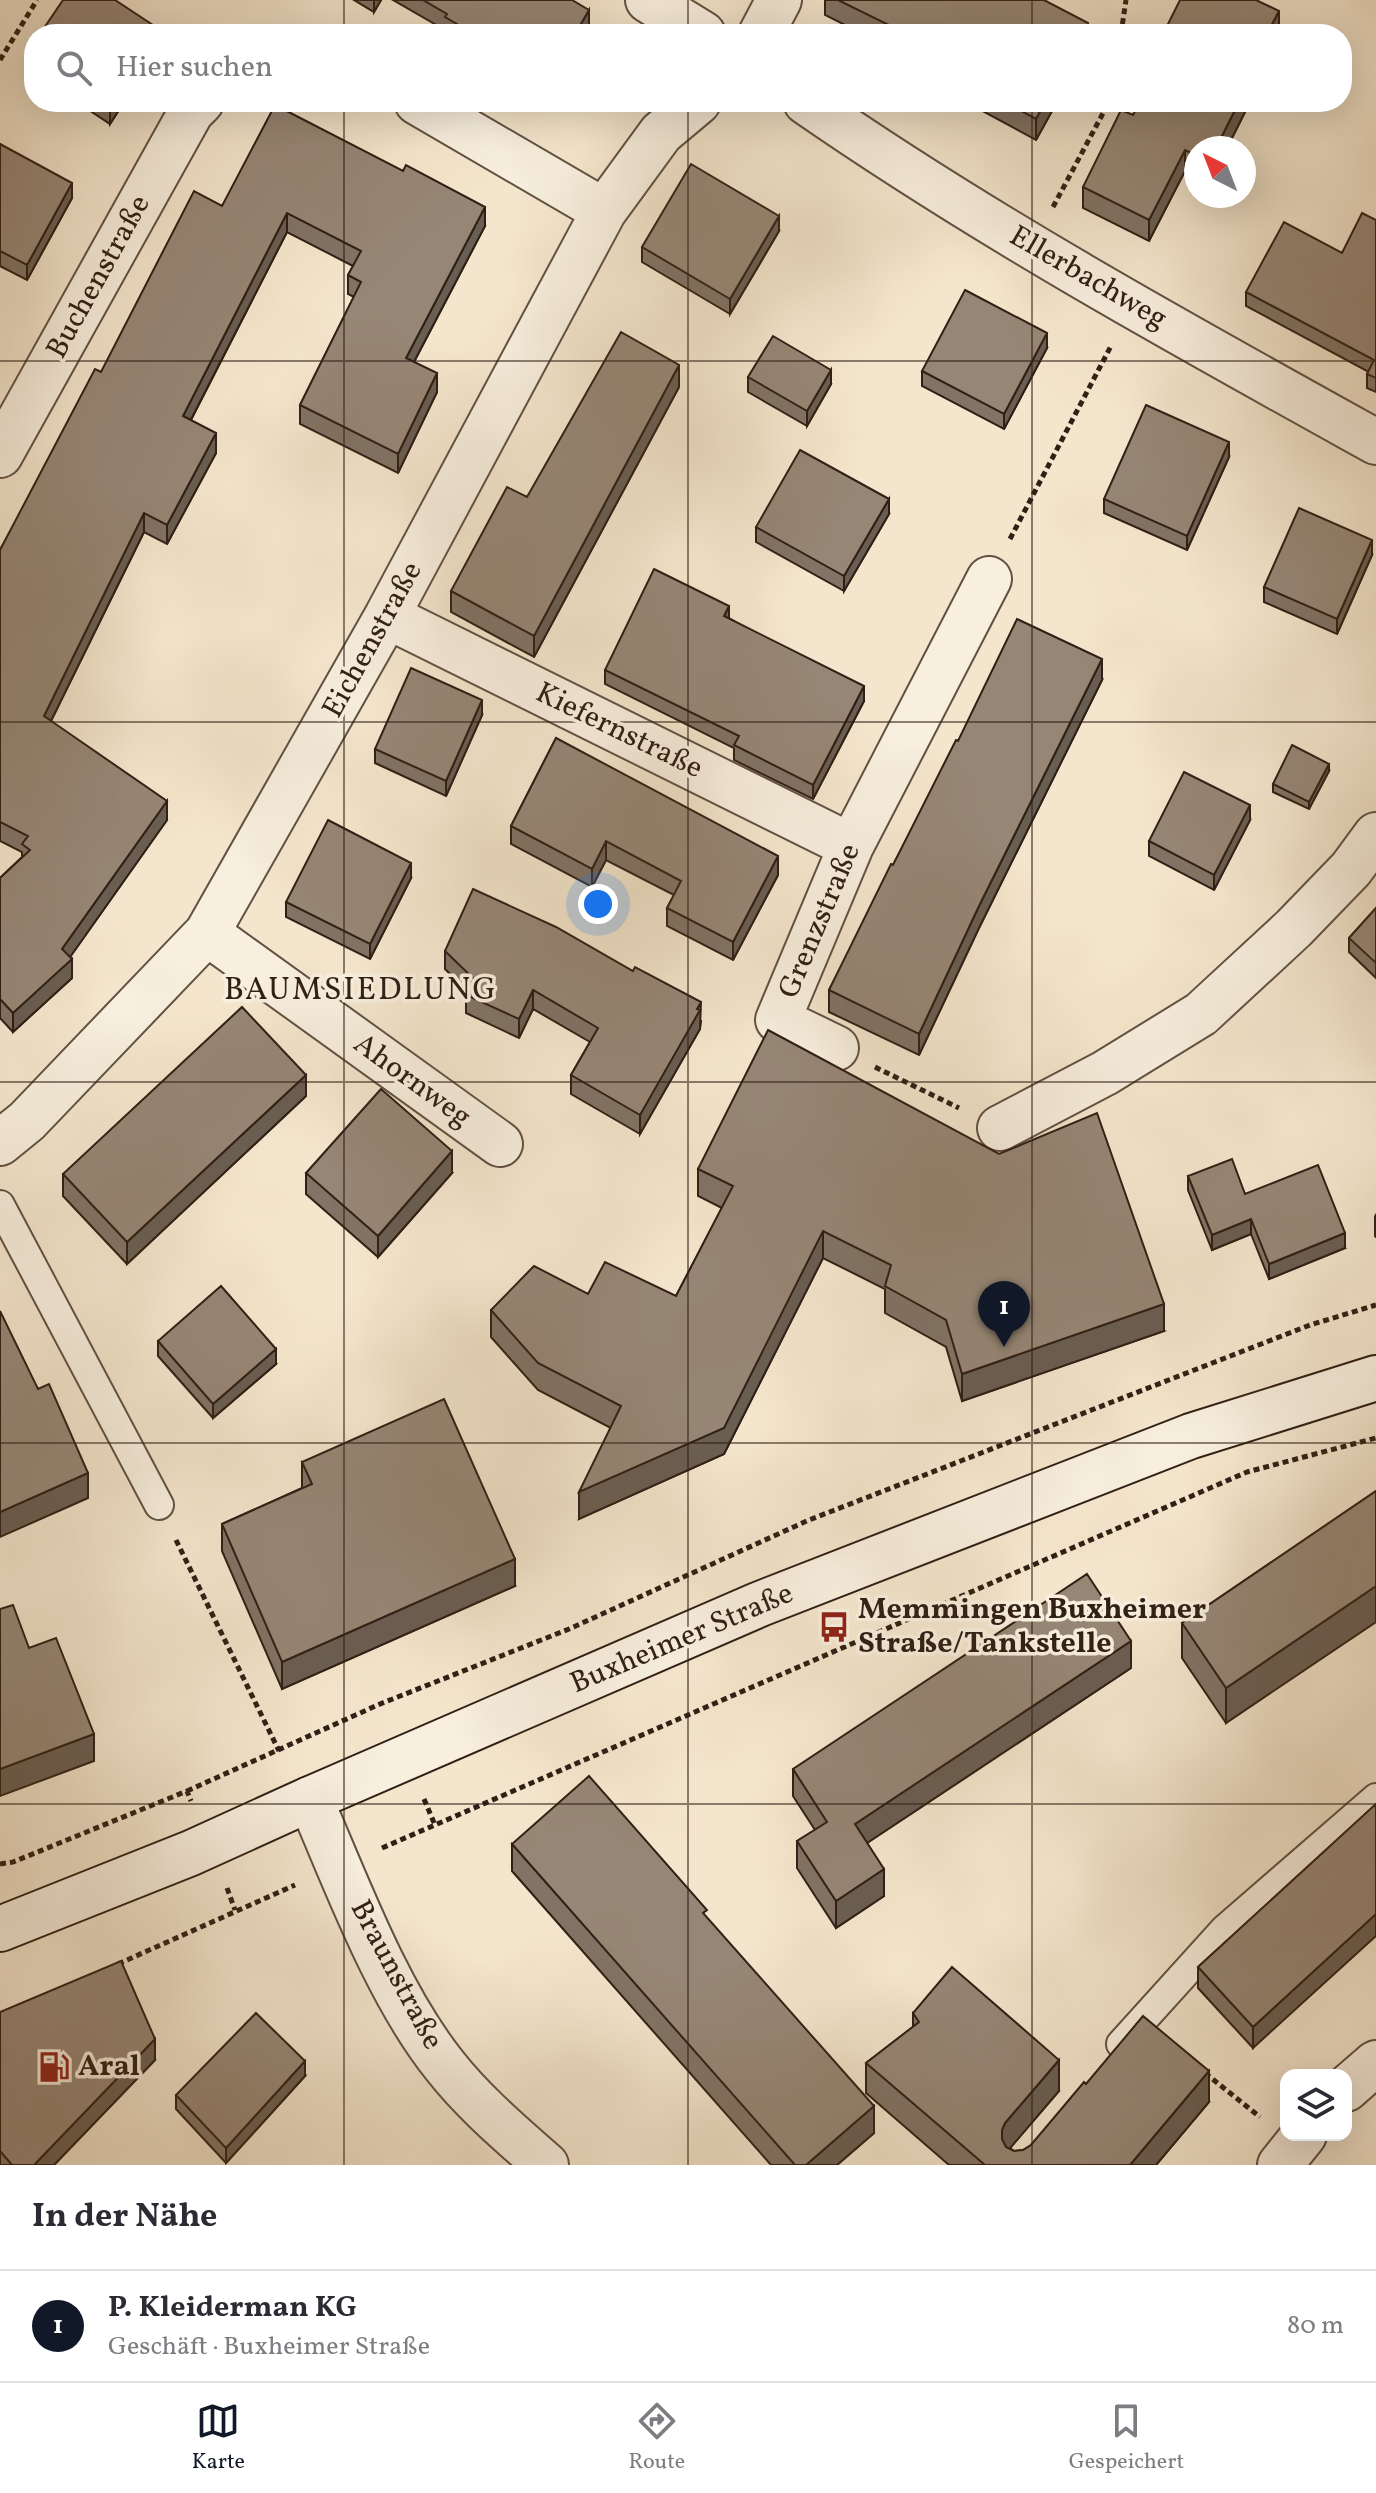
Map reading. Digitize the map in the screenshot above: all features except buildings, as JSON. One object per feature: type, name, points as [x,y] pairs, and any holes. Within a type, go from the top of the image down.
[{"type":"street","points":[[648,0],[687,24]]},
{"type":"street","points":[[766,24],[779,0]]},
{"type":"street","name":"Buchenstraße","points":[[0,455],[191,112]]},
{"type":"street","points":[[434,112],[604,211]]},
{"type":"street","name":"Eichenstraße","points":[[0,1143],[27,1121],[207,933],[387,616],[604,211],[661,133],[686,112]]},
{"type":"street","name":"Ellerbachweg","points":[[821,112],[1031,247],[1376,442]]},
{"type":"street","name":"Grenzstraße","points":[[836,1048],[778,1020],[851,846],[989,579]]},
{"type":"street","name":"Kiefernstraße","points":[[387,616],[851,846]]},
{"type":"street","points":[[1000,1128],[1105,1073],[1201,1014],[1294,928],[1351,869],[1376,835]]},
{"type":"street","name":"Ahornweg","points":[[207,933],[500,1144]]},
{"type":"street","name":"Buxheimer Straße","points":[[0,1929],[191,1853],[760,1604],[1191,1436],[1376,1378]]},
{"type":"street","name":"Braunstraße","points":[[310,1799],[389,1974],[417,2025],[438,2056],[478,2102],[546,2165]]},
{"type":"street","points":[[1352,2084],[1376,2063]]},
{"type":"lane","points":[[0,1205],[159,1505]]},
{"type":"lane","points":[[1099,2069],[1225,1929],[1376,1798]]},
{"type":"path","points":[[0,60],[37,0]]},
{"type":"path","points":[[1122,24],[1126,0]]},
{"type":"path","points":[[1031,247],[1104,112]]},
{"type":"path","points":[[989,579],[1133,304]]},
{"type":"path","points":[[836,1048],[1000,1128]]},
{"type":"path","points":[[187,1791],[380,1704],[569,1629],[809,1520],[1310,1325],[1376,1305]]},
{"type":"path","points":[[112,1966],[1247,1472],[1376,1438]]},
{"type":"path","points":[[159,1505],[279,1751]]},
{"type":"path","points":[[1200,2069],[1293,2148]]},
{"type":"place","name":"P. Kleiderman KG","points":[[1004,1347]]},
{"type":"place","name":"Memmingen Buxheimer Straße/Tankstelle","points":[[834,1627]]},
{"type":"place","name":"Aral","points":[[54,2067]]},
{"type":"district","name":"BAUMSIEDLUNG","points":[[361,991]]}]
